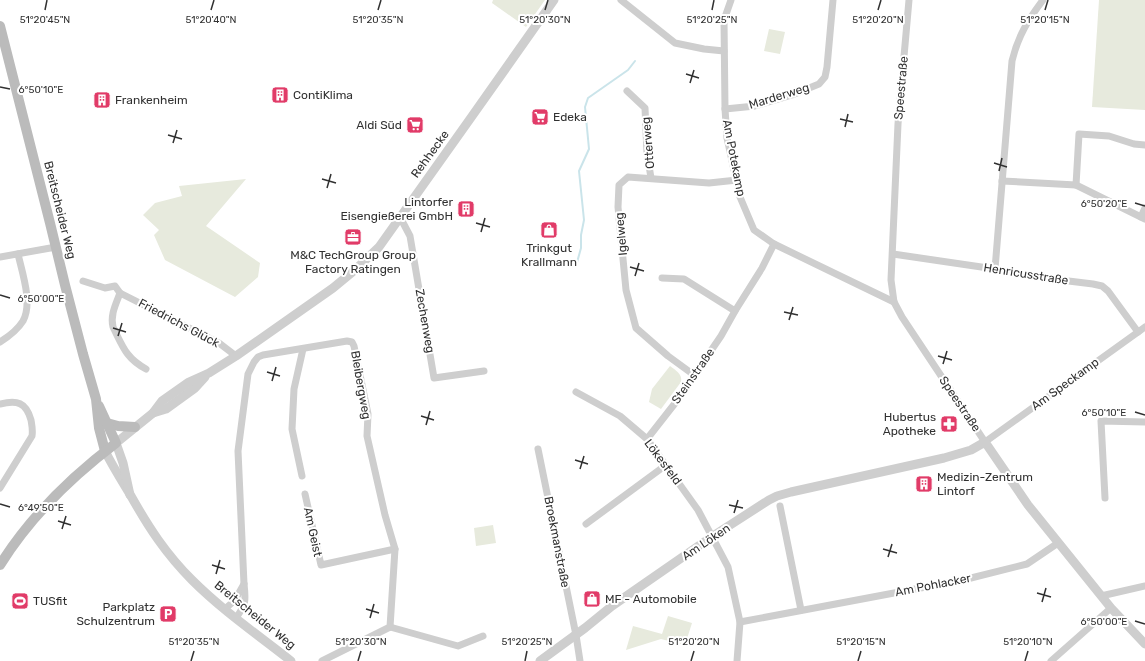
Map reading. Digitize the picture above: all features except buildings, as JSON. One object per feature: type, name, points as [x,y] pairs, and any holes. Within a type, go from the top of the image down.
[{"type":"main road","name":"Breitscheider Weg","points":[[0,27],[83,354],[96,399],[116,443]]},
{"type":"main road","name":"Breitscheider Weg","points":[[96,399],[99,428],[105,451]]},
{"type":"main road","points":[[107,423],[118,426],[135,427]]},
{"type":"main road","name":"Rehhecke","points":[[0,565],[22,534],[48,503],[67,484],[116,443]]},
{"type":"street","name":"Rehhecke","points":[[116,443],[153,413],[162,401],[189,382],[209,373],[236,356],[321,297],[356,269],[379,246],[554,0]]},
{"type":"street","points":[[621,0],[675,43],[704,50],[724,51]]},
{"type":"street","name":"Marderweg","points":[[725,109],[755,106],[819,84],[825,77],[828,67],[833,0]]},
{"type":"street","name":"Speestraße","points":[[908,0],[898,124],[891,280],[894,302],[902,317],[1023,499],[1111,608],[1145,644]]},
{"type":"street","points":[[995,269],[1012,61],[1022,32],[1031,16],[1043,0]]},
{"type":"street","name":"Am Potekamp","points":[[729,1],[724,20],[725,109],[727,138],[740,197],[754,230],[774,244],[894,302]]},
{"type":"street","name":"Otterweg","points":[[627,91],[645,108],[647,153],[651,178]]},
{"type":"street","points":[[1076,185],[1079,134],[1109,136],[1134,144],[1145,145]]},
{"type":"street","name":"Igelweg","points":[[694,375],[668,356],[636,328],[626,290],[618,208],[619,185],[628,178],[651,178],[709,183],[737,180]]},
{"type":"street","points":[[1002,181],[1076,185],[1143,218],[1145,208]]},
{"type":"street","name":"Zechenweg","points":[[400,217],[410,236],[434,378],[484,371]]},
{"type":"street","name":"Steinstraße","points":[[647,439],[676,402],[721,336],[762,268],[774,244]]},
{"type":"street","points":[[0,257],[56,247]]},
{"type":"street","points":[[0,342],[14,331],[23,321],[26,310],[27,299],[18,254]]},
{"type":"street","name":"Henricusstraße","points":[[893,254],[1102,286],[1108,291],[1138,332]]},
{"type":"street","points":[[662,278],[684,279],[735,311]]},
{"type":"street","name":"Friedrichs Glück","points":[[83,281],[105,288],[114,286],[120,293],[220,344],[236,356]]},
{"type":"street","points":[[120,293],[112,316],[112,327],[129,357],[146,369]]},
{"type":"street","name":"Am Speckamp","points":[[985,442],[1145,327]]},
{"type":"street","name":"Bleibergweg","points":[[236,618],[244,607],[246,596],[244,584],[238,451],[248,374],[258,357],[271,353],[347,341],[352,342],[354,346],[368,414],[367,436],[385,515],[395,549],[390,627]]},
{"type":"street","points":[[302,476],[292,429],[294,388],[303,349]]},
{"type":"street","name":"Lökesfeld","points":[[576,392],[620,416],[647,439],[698,510],[728,567],[740,622],[737,661]]},
{"type":"street","points":[[0,404],[17,402],[25,406],[29,414],[33,430],[32,436],[0,488]]},
{"type":"street","points":[[1105,498],[1101,421],[1145,422]]},
{"type":"street","name":"Am Löken","points":[[540,661],[612,606],[713,536],[777,496],[944,458],[971,450],[985,442]]},
{"type":"street","name":"Breitscheider Weg","points":[[116,443],[123,464],[130,495]]},
{"type":"street","name":"Broekmanstraße","points":[[538,449],[580,661]]},
{"type":"street","name":"Breitscheider Weg","points":[[105,451],[112,466],[150,528],[168,554],[193,581],[225,609],[291,661]]},
{"type":"street","points":[[586,524],[666,465]]},
{"type":"street","name":"Am Geist","points":[[305,494],[321,565],[395,549]]},
{"type":"street","points":[[780,506],[801,610]]},
{"type":"street","name":"Am Pohlacker","points":[[740,622],[963,580],[1027,564],[1058,543]]},
{"type":"street","points":[[225,609],[235,600],[244,584]]},
{"type":"street","points":[[1101,596],[1145,586]]},
{"type":"street","points":[[1051,661],[1111,608]]},
{"type":"street","points":[[322,661],[390,627],[458,646],[483,636]]},
{"type":"shaded area","points":[[493,0],[545,0],[526,27],[492,3]]},
{"type":"shaded area","points":[[1099,0],[1145,0],[1145,110],[1092,107]]},
{"type":"shaded area","points":[[769,29],[785,32],[780,54],[764,51]]},
{"type":"shaded area","points":[[246,179],[206,226],[260,263],[258,277],[235,297],[165,260],[154,235],[159,230],[143,215],[155,203],[182,196],[179,186]]},
{"type":"shaded area","points":[[670,366],[680,374],[681,382],[661,409],[649,402],[652,389]]},
{"type":"shaded area","points":[[493,525],[496,543],[476,546],[474,528]]},
{"type":"shaded area","points":[[668,616],[692,623],[685,645],[661,639],[626,650],[633,626],[662,634]]},
{"type":"waterway","points":[[576,266],[581,248],[581,235],[584,220],[579,171],[589,149],[585,107],[588,98],[628,70],[635,61]]},
{"type":"place","name":"ContiKlima","points":[[280,95]]},
{"type":"place","name":"Frankenheim","points":[[102,100]]},
{"type":"place","name":"Edeka","points":[[540,117]]},
{"type":"place","name":"Aldi Süd","points":[[415,125]]},
{"type":"place","name":"Lintorfer Eisengießerei GmbH","points":[[466,209]]},
{"type":"place","name":"Trinkgut Krallmann","points":[[549,230]]},
{"type":"place","name":"M&C TechGroup Group Factory Ratingen","points":[[353,237]]},
{"type":"place","name":"Hubertus Apotheke","points":[[949,424]]},
{"type":"place","name":"Medizin-Zentrum Lintorf","points":[[924,484]]},
{"type":"place","name":"MF - Automobile","points":[[592,599]]},
{"type":"place","name":"TUSfit","points":[[20,601]]},
{"type":"place","name":"Parkplatz Schulzentrum","points":[[168,614]]}]
